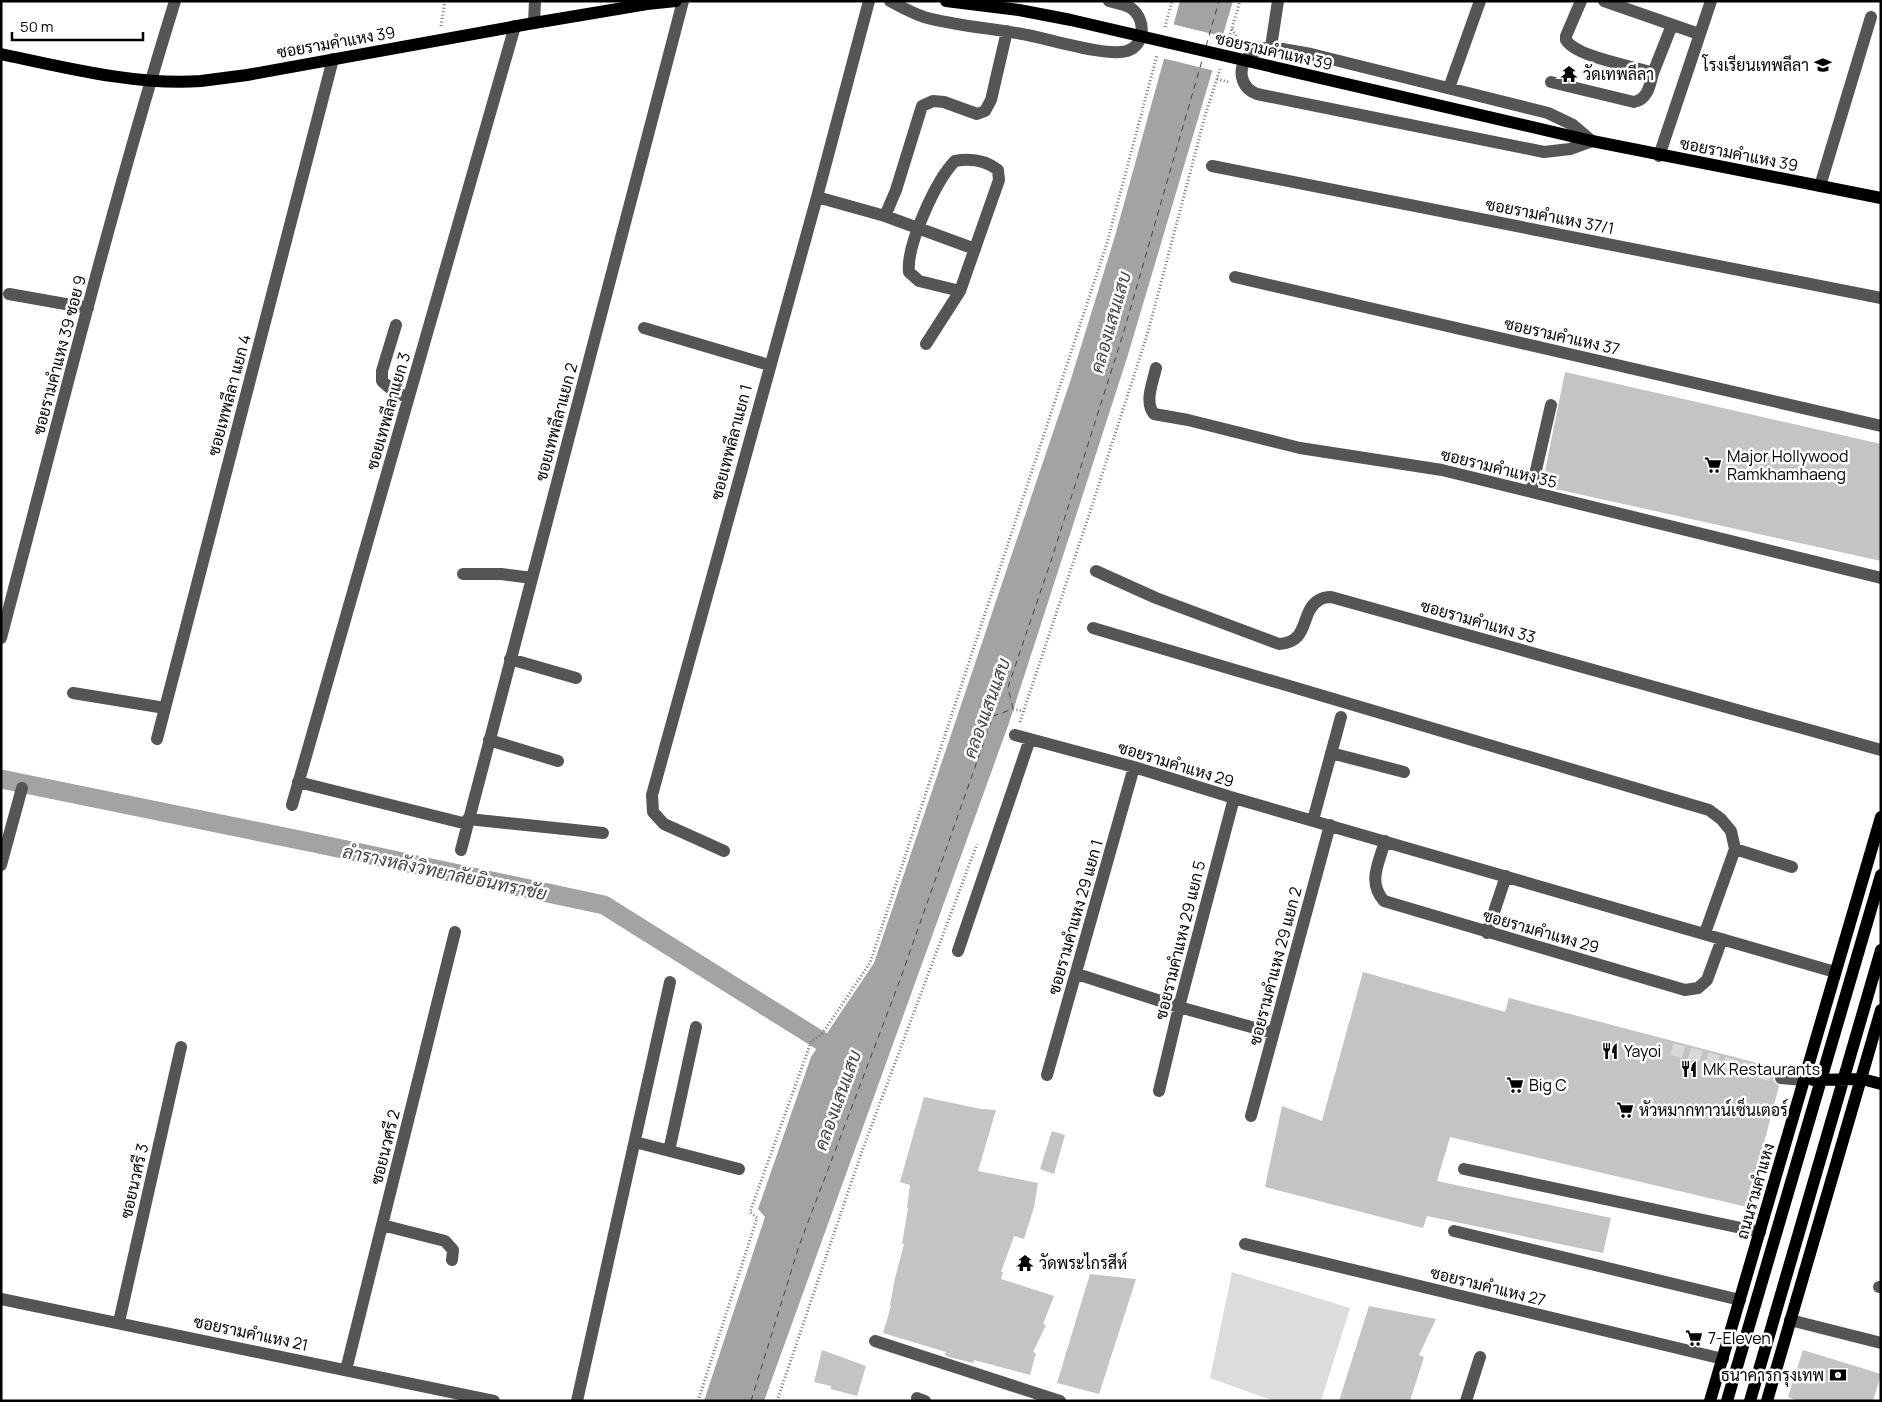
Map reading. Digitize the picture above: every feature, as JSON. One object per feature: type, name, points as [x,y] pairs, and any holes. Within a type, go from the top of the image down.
[{"type":"main road","name":"ซอยรามคำแหง 39","points":[[1,54],[101,74],[151,80],[200,81],[246,75],[438,39],[647,3],[676,1]]},
{"type":"main road","name":"ซอยรามคำแหง 39","points":[[946,1],[1019,10],[1080,22],[1658,156],[1881,198]]},
{"type":"main road","name":"ถนนรามคำแหง","points":[[1710,1401],[1881,817]]},
{"type":"main road","name":"ถนนรามคำแหง","points":[[1727,1401],[1881,875]]},
{"type":"main road","points":[[1750,1401],[1881,950]]},
{"type":"main road","points":[[1767,1401],[1881,1010]]},
{"type":"main road","points":[[1803,1080],[1862,1079],[1881,1084]]},
{"type":"street","name":"ซอยรามคำแหง 39 ซอย 9","points":[[1,638],[88,308],[151,80],[175,1]]},
{"type":"street","points":[[534,23],[535,1]]},
{"type":"street","name":"ซอยเทพลีลาแยก 2","points":[[461,850],[683,1]]},
{"type":"street","name":"ซอยเทพลีลาแยก 1","points":[[724,851],[664,824],[653,812],[652,796],[817,196],[868,1]]},
{"type":"street","points":[[890,1],[922,16],[1102,51],[1126,51],[1135,47],[1140,40],[1142,22],[1130,8],[1109,1]]},
{"type":"street","points":[[1271,47],[1278,1]]},
{"type":"street","points":[[1449,88],[1480,1]]},
{"type":"street","points":[[1582,1],[1566,36],[1569,45],[1594,57],[1653,73]]},
{"type":"street","points":[[1604,1],[1699,34]]},
{"type":"street","points":[[1658,156],[1711,1]]},
{"type":"street","points":[[1820,186],[1872,17]]},
{"type":"street","points":[[1551,82],[1634,102],[1639,101],[1650,87],[1653,73],[1672,25]]},
{"type":"street","name":"ซอยเทพลีลาแยก 3","points":[[292,805],[514,26]]},
{"type":"street","points":[[885,216],[896,190],[922,106],[932,100],[944,102],[977,114],[985,111],[991,100],[1007,32]]},
{"type":"street","name":"ซอยรามคำแหง 39","points":[[1271,47],[1311,54],[1548,113],[1573,125],[1592,141],[1570,149],[1544,152],[1257,94],[1246,88],[1242,77],[1245,63],[1249,56],[1262,48],[1271,47]]},
{"type":"street","name":"ซอยเทพลีลา แยก 4","points":[[157,739],[333,59]]},
{"type":"street","points":[[926,344],[960,290],[1000,180],[998,170],[990,164],[968,159],[955,161],[937,185],[919,229],[908,263],[909,272],[919,281],[960,290]]},
{"type":"street","name":"ซอยรามคำแหง 37/1","points":[[1212,166],[1881,298]]},
{"type":"street","points":[[817,196],[885,216],[975,249]]},
{"type":"street","name":"ซอยรามคำแหง 37","points":[[1235,277],[1881,426]]},
{"type":"street","points":[[9,294],[88,308]]},
{"type":"street","points":[[396,326],[382,371],[382,380],[392,390],[408,398]]},
{"type":"street","points":[[644,328],[769,366]]},
{"type":"street","name":"ซอยรามคำแหง 35","points":[[1156,368],[1149,401],[1150,409],[1154,414],[1188,420],[1300,448],[1416,465],[1881,578]]},
{"type":"street","points":[[1531,492],[1551,405]]},
{"type":"street","name":"ซอยรามคำแหง 33","points":[[1096,571],[1156,598],[1279,644],[1288,643],[1300,634],[1309,611],[1319,600],[1331,597],[1881,750]]},
{"type":"street","points":[[463,574],[501,574],[532,578]]},
{"type":"street","points":[[1093,628],[1709,810],[1721,819],[1731,831],[1735,848],[1705,933]]},
{"type":"street","points":[[510,659],[576,678]]},
{"type":"street","points":[[73,692],[165,708]]},
{"type":"street","points":[[1313,820],[1341,717]]},
{"type":"street","name":"ซอยรามคำแหง 29","points":[[1016,735],[1134,767],[1234,798],[1835,972]]},
{"type":"street","points":[[958,951],[1030,739]]},
{"type":"street","points":[[489,740],[558,760]]},
{"type":"street","points":[[1331,753],[1404,772]]},
{"type":"street","name":"ซอยรามคำแหง 29 แยก 1","points":[[1047,1075],[1134,767]]},
{"type":"street","points":[[298,782],[468,821],[603,833]]},
{"type":"street","points":[[1,865],[22,788]]},
{"type":"street","name":"ซอยรามคำแหง 29 แยก 5","points":[[1159,1091],[1234,798]]},
{"type":"street","name":"ซอยรามคำแหง 29 แยก 2","points":[[1251,1116],[1330,825]]},
{"type":"street","name":"ซอยรามคำแหง 29","points":[[1384,840],[1374,882],[1377,893],[1384,901],[1487,933],[1685,990],[1698,988],[1707,980],[1722,938]]},
{"type":"street","points":[[1735,848],[1792,866]]},
{"type":"street","points":[[1487,933],[1506,876]]},
{"type":"street","name":"ซอยนวศรี 2","points":[[346,1370],[455,932]]},
{"type":"street","points":[[1077,974],[1179,1007],[1273,1033]]},
{"type":"street","points":[[577,1401],[670,982]]},
{"type":"street","points":[[669,1151],[696,1027]]},
{"type":"street","name":"ซอยนวศรี 3","points":[[119,1322],[181,1047]]},
{"type":"street","points":[[1781,1078],[1803,1080]]},
{"type":"street","points":[[635,1142],[739,1169]]},
{"type":"street","points":[[1464,1169],[1760,1232]]},
{"type":"street","points":[[382,1225],[445,1241],[453,1250],[452,1260]]},
{"type":"street","points":[[1454,1231],[1740,1300]]},
{"type":"street","name":"ซอยรามคำแหง 27","points":[[1245,1244],[1723,1359]]},
{"type":"street","name":"ซอยรามคำแหง 21","points":[[1,1299],[494,1401]]},
{"type":"street","points":[[1790,1320],[1881,1343]]},
{"type":"street","points":[[875,1341],[1060,1401]]},
{"type":"street","points":[[1466,1401],[1480,1357]]},
{"type":"path","points":[[438,39],[445,1]]},
{"type":"path","points":[[1163,36],[1172,1]]},
{"type":"path","points":[[1227,45],[1240,1]]},
{"type":"path","points":[[698,1401],[757,1218],[750,1212],[812,1042],[822,1034],[870,963],[1107,243],[1158,54]]},
{"type":"path","points":[[1016,735],[1148,332],[1205,116],[1222,62]]},
{"type":"path","points":[[1013,708],[1023,711]]},
{"type":"path","points":[[777,1401],[862,1151],[977,842]]},
{"type":"shaded area","points":[[1232,1272],[1350,1308],[1321,1401],[1274,1401],[1210,1378]]},
{"type":"water","name":"คลองแสนแสบ","points":[[1180,1],[1233,1],[1127,358],[1009,723],[764,1401],[704,1401],[765,1217],[758,1209],[811,1057],[874,963],[1071,379],[1115,236]]},
{"type":"pier","points":[[1172,24],[1225,37],[1215,71],[1162,58]]},
{"type":"building","name":"Major Hollywood Ramkhamhaeng","points":[[1565,372],[1881,444],[1881,561],[1542,486]]},
{"type":"building","points":[[1363,972],[1505,1012],[1509,998],[1784,1070],[1777,1071],[1773,1077],[1774,1082],[1779,1086],[1747,1207],[1450,1137],[1437,1181],[1611,1218],[1603,1253],[1427,1216],[1423,1228],[1265,1187],[1282,1106],[1322,1121]]},
{"type":"building","points":[[924,1097],[981,1109],[996,1110],[978,1171],[1038,1183],[1034,1207],[1024,1239],[1014,1236],[1001,1272],[1003,1272],[1001,1279],[1054,1296],[1043,1324],[1046,1325],[1033,1352],[1036,1353],[1030,1375],[974,1360],[973,1363],[949,1357],[945,1355],[946,1352],[883,1333],[891,1306],[895,1278],[904,1244],[902,1244],[910,1185],[900,1182]]},
{"type":"building","points":[[1052,1131],[1065,1135],[1054,1174],[1040,1169]]},
{"type":"building","points":[[1090,1274],[1136,1279],[1099,1394],[1057,1383]]},
{"type":"building","points":[[1369,1306],[1436,1319],[1419,1355],[1424,1357],[1410,1401],[1339,1401]]},
{"type":"building","points":[[822,1350],[866,1366],[857,1396],[814,1382]]},
{"type":"building","name":"ธนาคารกรุงเทพ","points":[[1803,1350],[1881,1374],[1873,1401],[1799,1401],[1788,1397]]},
{"type":"waterway","name":"ลำรางหลังวิทยาลัยอินทราชัย","points":[[1,779],[604,905],[842,1054]]},
{"type":"ferry route","points":[[1206,46],[1219,1]]},
{"type":"ferry route","points":[[751,1401],[799,1246],[900,980],[993,716],[1013,709],[1008,687],[1051,561],[1124,331],[1203,57]]},
{"type":"tunnel","points":[[1672,1049],[1781,1078]]},
{"type":"place","name":"โรงเรียนเทพลีลา","points":[[1823,65]]},
{"type":"place","name":"วัดเทพลีลา","points":[[1569,74]]},
{"type":"place","name":"Major Hollywood Ramkhamhaeng","points":[[1713,465]]},
{"type":"place","name":"Yayoi","points":[[1610,1051]]},
{"type":"place","name":"MK Restaurants","points":[[1689,1069]]},
{"type":"place","name":"Big C","points":[[1515,1085]]},
{"type":"place","name":"หัวหมากทาวน์เซ็นเตอร์","points":[[1625,1110]]},
{"type":"place","name":"วัดพระไกรสีห์","points":[[1025,1263]]},
{"type":"place","name":"7-Eleven","points":[[1694,1338]]},
{"type":"place","name":"ธนาคารกรุงเทพ","points":[[1838,1375]]}]
